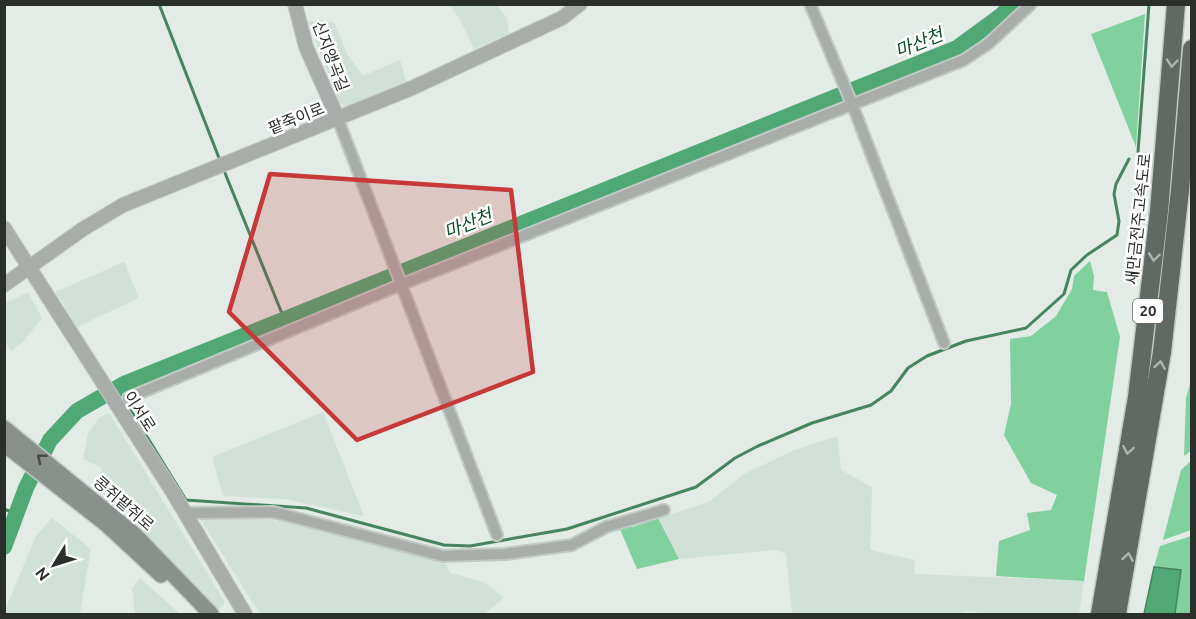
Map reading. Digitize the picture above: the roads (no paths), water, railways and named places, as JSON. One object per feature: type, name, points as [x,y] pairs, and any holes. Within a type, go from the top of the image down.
[{"type":"highway","name":"새만금전주고속도로","points":[[1100,615],[1137,397],[1159,211],[1176,4]]},
{"type":"highway","name":"20","points":[[1117,615],[1162,352],[1191,49]]},
{"type":"main road","name":"콩쥐팥쥐로","points":[[4,428],[21,449],[134,534],[211,615]]},
{"type":"main road","name":"콩쥐팥쥐로","points":[[4,444],[21,449]]},
{"type":"main road","name":"콩쥐팥쥐로","points":[[56,477],[154,569],[198,615]]},
{"type":"street","name":"신지앵곡길","points":[[295,4],[306,47],[338,119]]},
{"type":"street","name":"팥죽이로","points":[[4,285],[83,229],[123,206],[412,88],[562,18],[579,4]]},
{"type":"street","points":[[810,4],[944,343]]},
{"type":"street","points":[[128,398],[399,282],[850,101],[964,60],[988,44],[1031,4]]},
{"type":"street","points":[[338,119],[497,535]]},
{"type":"street","name":"이서로","points":[[4,228],[185,513],[245,615]]},
{"type":"street","points":[[185,513],[273,512],[443,556],[505,555],[572,544],[606,527],[664,510]]},
{"type":"waterway","points":[[159,4],[219,158]]},
{"type":"waterway","name":"마산천","points":[[4,547],[26,488],[50,440],[77,411],[124,384],[957,48],[1002,15],[1012,4]]},
{"type":"waterway","points":[[1138,152],[1149,4]]},
{"type":"waterway","points":[[117,388],[186,500],[306,508],[444,545],[470,546],[567,529],[696,487],[735,458],[758,446],[812,423],[871,405],[891,391],[908,368],[927,356],[966,341],[1026,328],[1064,294],[1071,270],[1087,255],[1117,235],[1119,221],[1114,194],[1116,184],[1129,159]]},
{"type":"waterway","points":[[225,173],[285,321]]},
{"type":"waterway","points":[[4,509],[17,514]]}]
